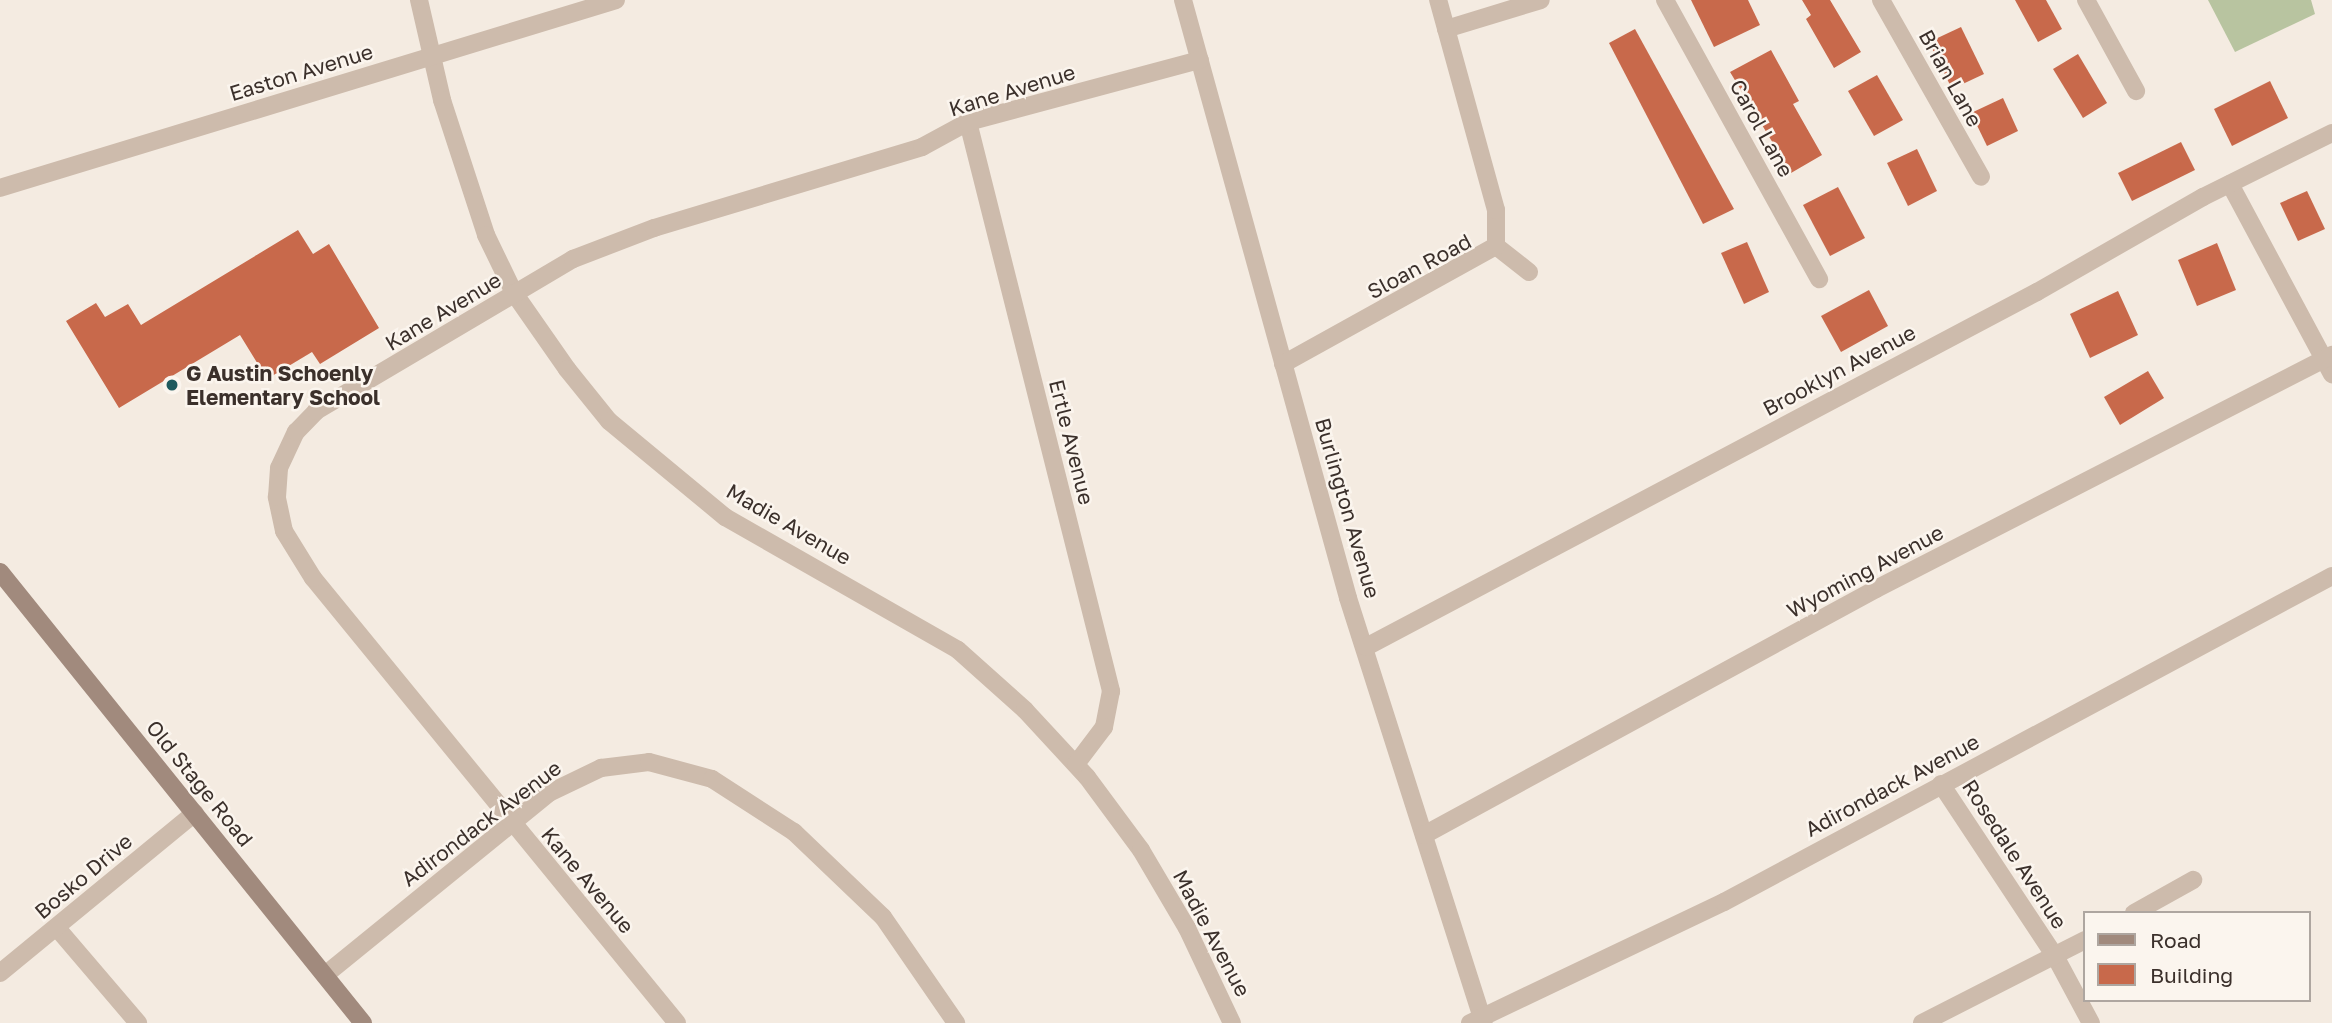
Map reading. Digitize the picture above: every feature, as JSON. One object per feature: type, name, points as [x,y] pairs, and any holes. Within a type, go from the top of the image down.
[{"type":"main road","name":"Old Stage Road","points":[[0,572],[363,1023]]},
{"type":"street","name":"Madie Avenue","points":[[419,0],[463,170],[486,235],[514,293],[609,421],[725,517],[958,650],[1026,710],[1076,764],[1141,850],[1187,928],[1232,1023]]},
{"type":"street","name":"Easton Avenue","points":[[0,188],[616,0]]},
{"type":"street","name":"Burlington Avenue","points":[[1183,0],[1283,364],[1479,1022]]},
{"type":"street","name":"Sloan Road","points":[[1283,364],[1496,246],[1496,210],[1438,0]]},
{"type":"street","points":[[1446,29],[1541,0]]},
{"type":"street","name":"Carol Lane","points":[[1665,0],[1819,279]]},
{"type":"street","name":"Brian Lane","points":[[1881,0],[1981,177]]},
{"type":"street","points":[[2086,0],[2136,91]]},
{"type":"street","name":"Kane Avenue","points":[[677,1023],[313,578],[284,531],[277,496],[279,467],[296,432],[316,411],[573,259],[654,228],[922,147],[968,122],[1200,60]]},
{"type":"street","name":"Ertle Avenue","points":[[968,122],[1111,691],[1104,727],[1076,764]]},
{"type":"street","name":"Brooklyn Avenue","points":[[1366,647],[2332,132]]},
{"type":"street","points":[[2230,184],[2329,362]]},
{"type":"street","points":[[1496,246],[1529,272]]},
{"type":"street","name":"Wyoming Avenue","points":[[1424,835],[1876,589],[2329,362]]},
{"type":"street","name":"Adirondack Avenue","points":[[1479,1022],[1724,902],[2332,576]]},
{"type":"street","name":"Adirondack Avenue","points":[[325,975],[511,822],[570,780],[617,764],[666,764],[712,779],[794,832],[841,872],[921,966],[956,1023]]},
{"type":"street","name":"Rosedale Avenue","points":[[1941,784],[2055,956],[2091,1023]]},
{"type":"street","name":"Bosko Drive","points":[[0,974],[195,813]]},
{"type":"street","points":[[2138,911],[2193,880]]},
{"type":"street","points":[[57,928],[138,1023]]},
{"type":"street","points":[[1922,1023],[2084,941]]},
{"type":"green space","points":[[2208,0],[2311,0],[2315,14],[2235,52]]},
{"type":"building","points":[[1691,0],[1748,0],[1760,25],[1714,47]]},
{"type":"building","points":[[1802,0],[1830,0],[1861,52],[1834,68],[1806,19],[1811,15]]},
{"type":"building","points":[[2015,0],[2046,0],[2062,29],[2038,42]]},
{"type":"building","points":[[1961,27],[1984,74],[1952,89],[1929,42]]},
{"type":"building","points":[[1635,29],[1734,209],[1703,224],[1609,43]]},
{"type":"building","points":[[1771,50],[1799,101],[1793,104],[1822,155],[1791,173],[1730,72]]},
{"type":"building","points":[[2078,54],[2107,103],[2083,118],[2053,69]]},
{"type":"building","points":[[1877,75],[1903,120],[1874,136],[1848,91]]},
{"type":"building","points":[[2270,81],[2288,118],[2232,146],[2214,109]]},
{"type":"building","points":[[2003,98],[2018,131],[1987,146],[1971,113]]},
{"type":"building","points":[[2181,142],[2195,170],[2132,201],[2118,173]]},
{"type":"building","points":[[1917,149],[1937,191],[1908,206],[1887,163]]},
{"type":"building","points":[[1838,187],[1865,238],[1830,256],[1803,205]]},
{"type":"building","points":[[2307,191],[2325,229],[2298,241],[2280,203]]},
{"type":"building","points":[[298,230],[313,254],[329,244],[379,328],[320,364],[312,352],[267,379],[240,335],[119,408],[66,321],[96,303],[105,317],[128,304],[141,325]]},
{"type":"building","points":[[1747,242],[1769,292],[1744,304],[1721,253]]},
{"type":"building","points":[[2217,243],[2236,290],[2197,306],[2178,260]]},
{"type":"building","points":[[1869,290],[1888,326],[1841,352],[1821,316]]},
{"type":"building","points":[[2118,291],[2138,335],[2090,358],[2070,314]]},
{"type":"building","points":[[2148,371],[2164,398],[2120,425],[2104,397]]},
{"type":"place","name":"G Austin Schoenly Elementary School","points":[[172,385]]}]
